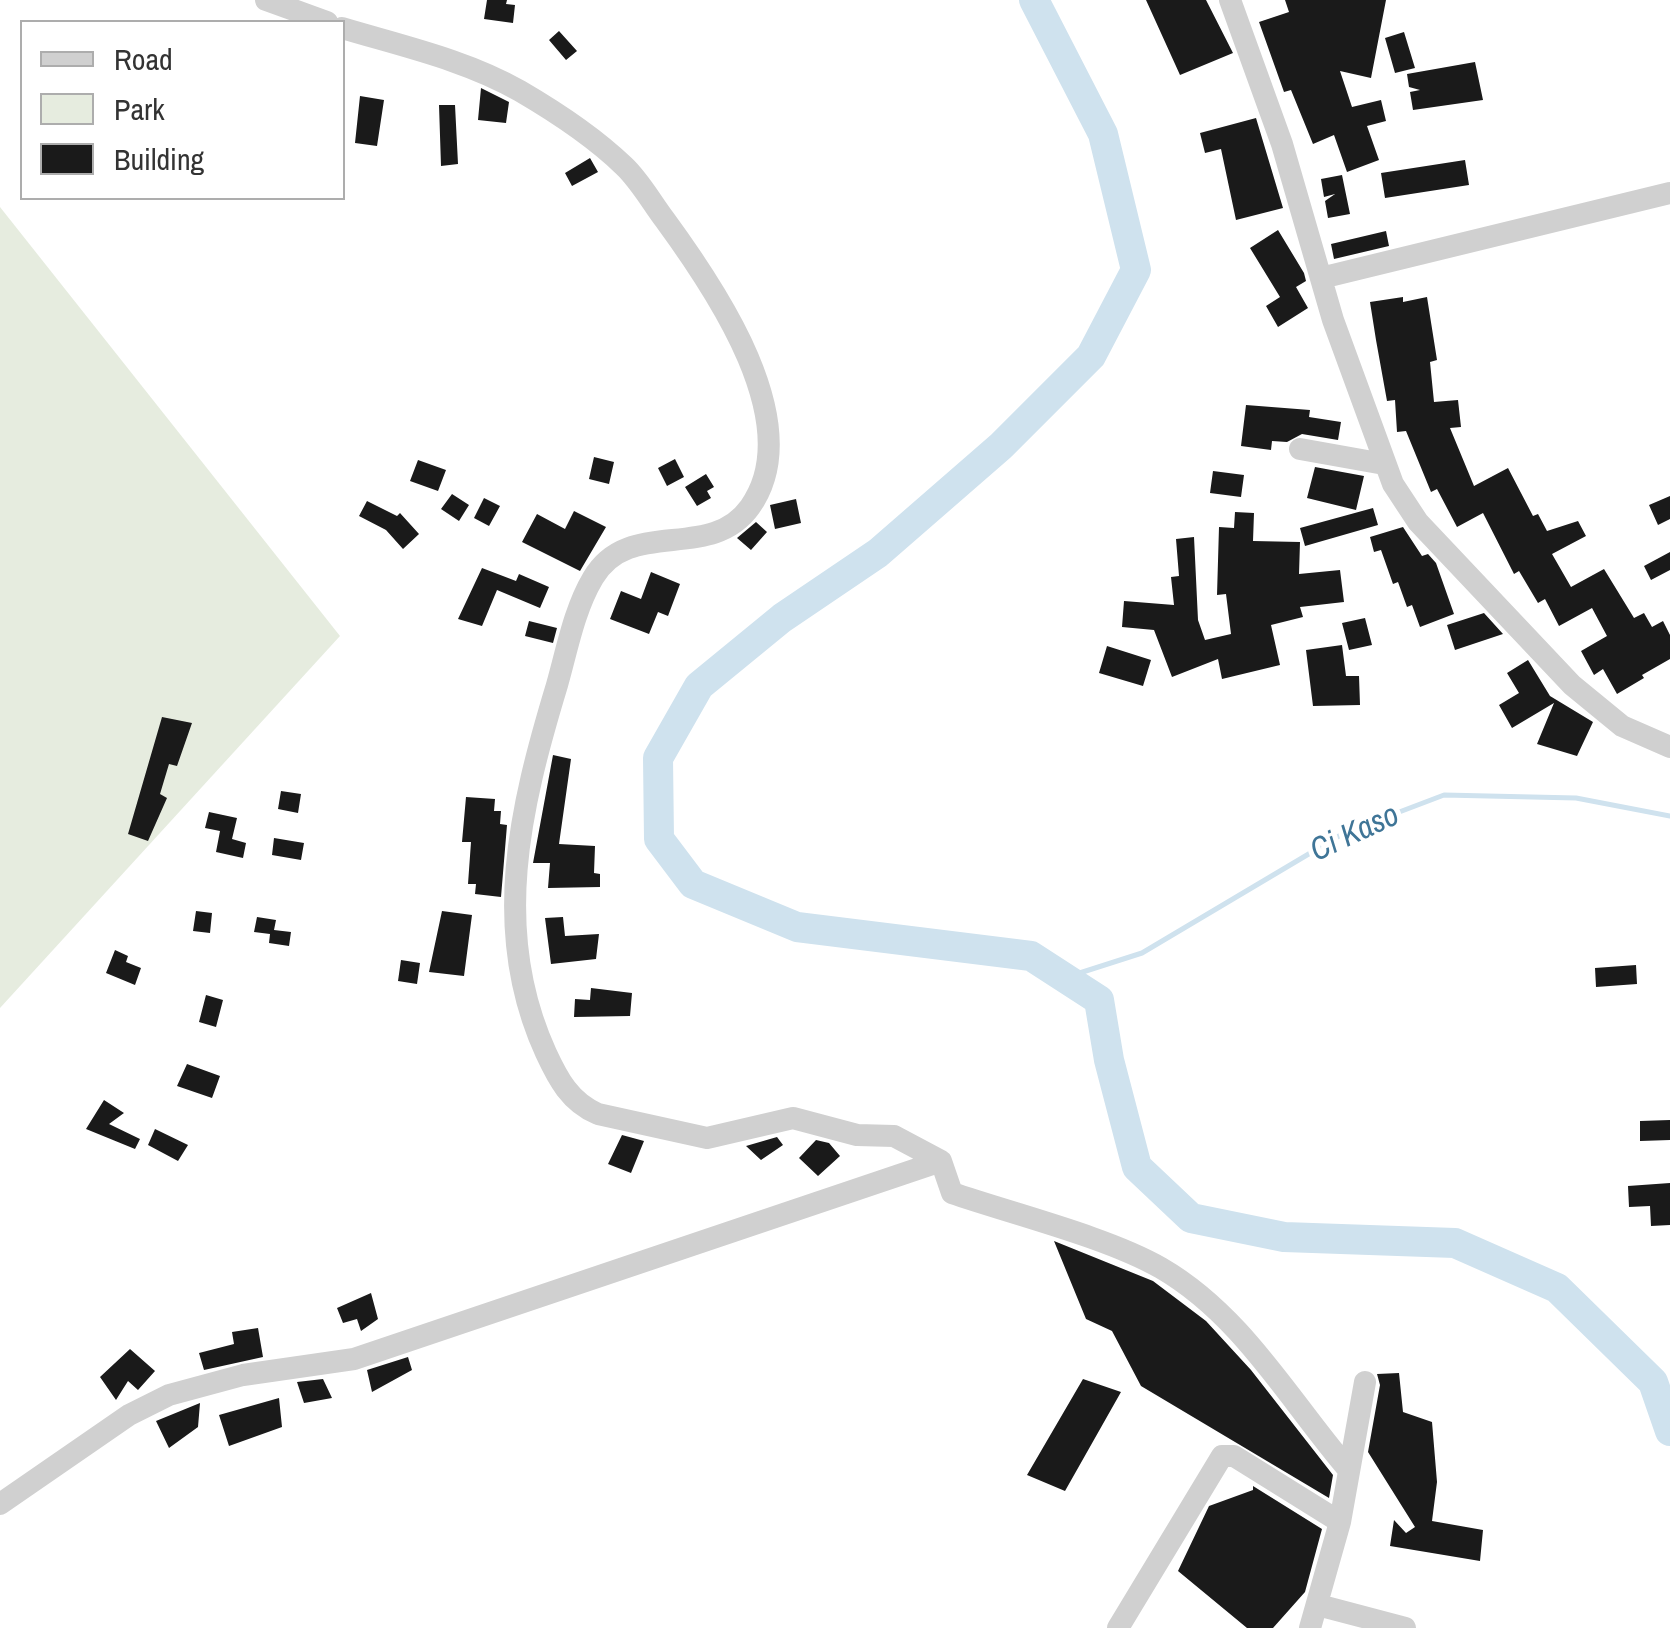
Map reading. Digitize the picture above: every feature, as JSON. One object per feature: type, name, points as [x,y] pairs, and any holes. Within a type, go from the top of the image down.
[{"type":"street","points":[[266,0],[321,20]]},
{"type":"street","points":[[1230,0],[1282,144],[1321,278],[1384,464],[1418,522],[1572,685],[1622,726],[1670,748]]},
{"type":"street","points":[[345,29],[484,73],[586,135],[626,168],[698,265],[752,359],[762,390],[768,453],[750,506],[719,533],[640,542],[605,562],[580,606],[540,738],[518,840],[514,935],[523,991],[557,1077],[583,1108],[702,1138],[793,1118],[856,1136],[894,1136],[941,1161],[952,1193],[1160,1268],[1214,1307],[1275,1373],[1348,1469]]},
{"type":"street","points":[[1321,278],[1670,193]]},
{"type":"street","points":[[1300,448],[1384,464]]},
{"type":"street","points":[[0,1504],[128,1415],[169,1395],[243,1375],[354,1359],[941,1161]]},
{"type":"street","points":[[1310,1628],[1340,1522],[1365,1382]]},
{"type":"street","points":[[1118,1628],[1222,1456],[1234,1456],[1340,1522]]},
{"type":"street","points":[[1318,1605],[1405,1628]]},
{"type":"green space","points":[[0,207],[340,636],[0,1008]]},
{"type":"building","points":[[487,0],[507,0],[506,4],[515,5],[513,23],[484,19]]},
{"type":"building","points":[[1146,0],[1206,0],[1233,53],[1180,75]]},
{"type":"building","points":[[1285,0],[1386,0],[1371,78],[1340,71],[1352,107],[1381,100],[1386,121],[1367,126],[1379,160],[1347,172],[1334,135],[1313,144],[1291,90],[1284,92],[1259,22],[1289,12]]},
{"type":"building","points":[[559,31],[577,51],[566,60],[549,40]]},
{"type":"building","points":[[1404,32],[1415,68],[1395,73],[1385,38]]},
{"type":"building","points":[[1475,62],[1483,100],[1413,110],[1410,92],[1420,90],[1409,87],[1407,74]]},
{"type":"building","points":[[481,88],[509,102],[506,123],[478,120]]},
{"type":"building","points":[[360,96],[384,100],[377,146],[355,143]]},
{"type":"building","points":[[439,105],[455,105],[458,164],[441,166]]},
{"type":"building","points":[[1256,118],[1283,208],[1236,220],[1221,149],[1205,153],[1200,133]]},
{"type":"building","points":[[590,158],[598,172],[572,186],[565,173]]},
{"type":"building","points":[[1465,160],[1469,185],[1385,198],[1381,173]]},
{"type":"building","points":[[1342,175],[1350,214],[1328,218],[1325,201],[1335,194],[1324,197],[1321,179]]},
{"type":"building","points":[[1278,230],[1304,273],[1306,281],[1296,287],[1308,308],[1278,327],[1266,306],[1280,297],[1250,248]]},
{"type":"building","points":[[1386,231],[1389,246],[1334,259],[1331,244]]},
{"type":"building","points":[[1403,297],[1403,302],[1427,297],[1437,360],[1430,362],[1434,402],[1458,400],[1461,427],[1450,428],[1474,486],[1508,468],[1533,516],[1538,514],[1547,531],[1578,521],[1586,536],[1552,554],[1571,587],[1604,569],[1634,618],[1644,613],[1652,627],[1663,621],[1670,635],[1670,659],[1617,694],[1603,669],[1594,675],[1581,651],[1607,636],[1592,608],[1559,626],[1545,599],[1538,603],[1519,571],[1514,574],[1483,513],[1457,527],[1437,489],[1431,492],[1406,431],[1397,432],[1395,400],[1387,401],[1370,302]]},
{"type":"building","points":[[1246,405],[1310,410],[1309,417],[1341,422],[1338,440],[1302,434],[1287,442],[1272,441],[1271,450],[1241,446]]},
{"type":"building","points":[[594,457],[614,462],[609,484],[589,479]]},
{"type":"building","points":[[675,459],[684,477],[667,486],[658,468]]},
{"type":"building","points":[[418,460],[446,470],[438,491],[410,481]]},
{"type":"building","points":[[1315,467],[1364,476],[1356,510],[1307,498]]},
{"type":"building","points":[[1213,471],[1244,475],[1241,497],[1210,493]]},
{"type":"building","points":[[706,474],[714,487],[707,491],[711,498],[697,506],[685,487]]},
{"type":"building","points":[[452,494],[469,505],[459,521],[441,509]]},
{"type":"building","points":[[1670,496],[1670,519],[1658,525],[1649,505]]},
{"type":"building","points":[[484,498],[500,506],[489,526],[474,518]]},
{"type":"building","points":[[796,499],[801,523],[775,529],[770,505]]},
{"type":"building","points":[[367,501],[397,516],[400,513],[419,534],[403,549],[386,530],[359,516]]},
{"type":"building","points":[[1373,508],[1378,525],[1305,546],[1300,528]]},
{"type":"building","points":[[574,511],[606,527],[580,571],[522,542],[537,514],[565,529]]},
{"type":"building","points":[[1235,512],[1254,513],[1253,541],[1300,542],[1299,574],[1340,570],[1344,602],[1300,607],[1303,617],[1271,625],[1280,665],[1222,679],[1218,659],[1172,677],[1154,630],[1122,627],[1124,601],[1174,605],[1171,577],[1179,576],[1176,539],[1194,537],[1198,620],[1205,640],[1231,634],[1226,594],[1217,595],[1219,527],[1234,528]]},
{"type":"building","points":[[756,522],[767,532],[751,550],[737,538]]},
{"type":"building","points":[[1403,527],[1422,556],[1428,554],[1436,563],[1454,614],[1420,627],[1398,582],[1393,584],[1381,550],[1374,552],[1370,537]]},
{"type":"building","points":[[1670,552],[1670,570],[1651,580],[1644,566]]},
{"type":"building","points":[[482,568],[516,581],[519,574],[549,587],[540,608],[497,590],[482,626],[458,619]]},
{"type":"building","points":[[651,572],[680,584],[668,616],[658,612],[649,634],[610,619],[621,591],[641,599]]},
{"type":"building","points":[[1484,613],[1503,634],[1455,650],[1447,625]]},
{"type":"building","points":[[1365,618],[1372,645],[1349,650],[1342,623]]},
{"type":"building","points":[[529,621],[557,628],[553,643],[525,636]]},
{"type":"building","points":[[1342,645],[1346,676],[1359,676],[1360,705],[1313,706],[1306,650]]},
{"type":"building","points":[[1107,646],[1151,660],[1143,686],[1099,673]]},
{"type":"building","points":[[1528,660],[1550,696],[1593,722],[1577,756],[1537,744],[1554,703],[1512,728],[1499,705],[1519,693],[1507,673]]},
{"type":"building","points":[[162,717],[192,723],[177,766],[169,764],[160,794],[167,798],[148,841],[128,834]]},
{"type":"building","points":[[553,755],[571,759],[559,844],[595,846],[594,873],[600,874],[600,887],[548,888],[550,863],[533,863]]},
{"type":"building","points":[[281,791],[301,794],[298,813],[278,809]]},
{"type":"building","points":[[466,797],[495,799],[494,811],[501,811],[500,824],[507,825],[501,897],[475,894],[476,884],[468,884],[471,842],[462,842]]},
{"type":"building","points":[[209,812],[237,818],[232,839],[246,843],[243,858],[216,852],[220,831],[205,828]]},
{"type":"building","points":[[274,838],[304,843],[301,860],[272,855]]},
{"type":"building","points":[[196,911],[212,913],[210,933],[193,931]]},
{"type":"building","points":[[442,911],[472,915],[464,976],[429,972]]},
{"type":"building","points":[[257,917],[276,920],[274,930],[291,932],[289,946],[269,943],[270,934],[254,932]]},
{"type":"building","points":[[563,917],[565,936],[599,934],[596,959],[551,964],[545,918]]},
{"type":"building","points":[[115,950],[128,956],[126,962],[141,968],[135,985],[106,973]]},
{"type":"building","points":[[401,960],[420,963],[417,984],[398,981]]},
{"type":"building","points":[[1636,965],[1637,984],[1596,987],[1595,968]]},
{"type":"building","points":[[591,988],[632,993],[630,1016],[574,1017],[575,999],[590,1000]]},
{"type":"building","points":[[206,995],[223,1000],[216,1027],[199,1022]]},
{"type":"building","points":[[187,1064],[220,1076],[212,1098],[177,1086]]},
{"type":"building","points":[[104,1100],[124,1113],[109,1124],[140,1139],[135,1149],[86,1129]]},
{"type":"building","points":[[1670,1120],[1670,1140],[1640,1141],[1640,1121]]},
{"type":"building","points":[[155,1129],[188,1145],[178,1161],[148,1145]]},
{"type":"building","points":[[622,1135],[644,1141],[631,1173],[608,1164]]},
{"type":"building","points":[[777,1137],[783,1145],[761,1160],[746,1146]]},
{"type":"building","points":[[816,1140],[829,1143],[840,1156],[818,1176],[799,1158]]},
{"type":"building","points":[[1670,1183],[1670,1225],[1651,1226],[1650,1206],[1629,1207],[1628,1186]]},
{"type":"building","points":[[1054,1241],[1153,1281],[1206,1321],[1251,1370],[1333,1475],[1329,1498],[1141,1386],[1112,1331],[1086,1319]]},
{"type":"building","points":[[371,1293],[378,1319],[361,1331],[357,1319],[343,1323],[337,1308]]},
{"type":"building","points":[[258,1328],[263,1357],[204,1370],[199,1353],[234,1344],[232,1332]]},
{"type":"building","points":[[130,1349],[155,1371],[138,1390],[128,1381],[116,1400],[100,1377]]},
{"type":"building","points":[[408,1357],[412,1370],[372,1392],[367,1370]]},
{"type":"building","points":[[1399,1373],[1403,1412],[1432,1422],[1437,1482],[1432,1521],[1483,1530],[1480,1561],[1390,1546],[1394,1520],[1406,1533],[1415,1527],[1368,1452],[1380,1385],[1377,1374]]},
{"type":"building","points":[[323,1379],[332,1398],[304,1403],[297,1382]]},
{"type":"building","points":[[1083,1379],[1121,1392],[1065,1491],[1027,1475]]},
{"type":"building","points":[[279,1398],[282,1427],[229,1446],[219,1415]]},
{"type":"building","points":[[200,1403],[198,1427],[169,1448],[156,1421]]},
{"type":"building","points":[[1253,1486],[1322,1529],[1305,1592],[1273,1628],[1247,1628],[1178,1571],[1209,1506],[1253,1490]]},
{"type":"waterway","points":[[1034,0],[1103,134],[1136,270],[1091,356],[1001,446],[878,553],[782,618],[699,686],[658,758],[659,839],[693,884],[797,927],[1031,956],[1099,1000],[1109,1060],[1137,1167],[1191,1218],[1284,1237],[1455,1243],[1557,1288],[1653,1382],[1670,1431]]},
{"type":"waterway","name":"Ci Kaso","points":[[1064,978],[1142,953],[1344,833],[1444,795],[1576,798],[1670,816]]}]
